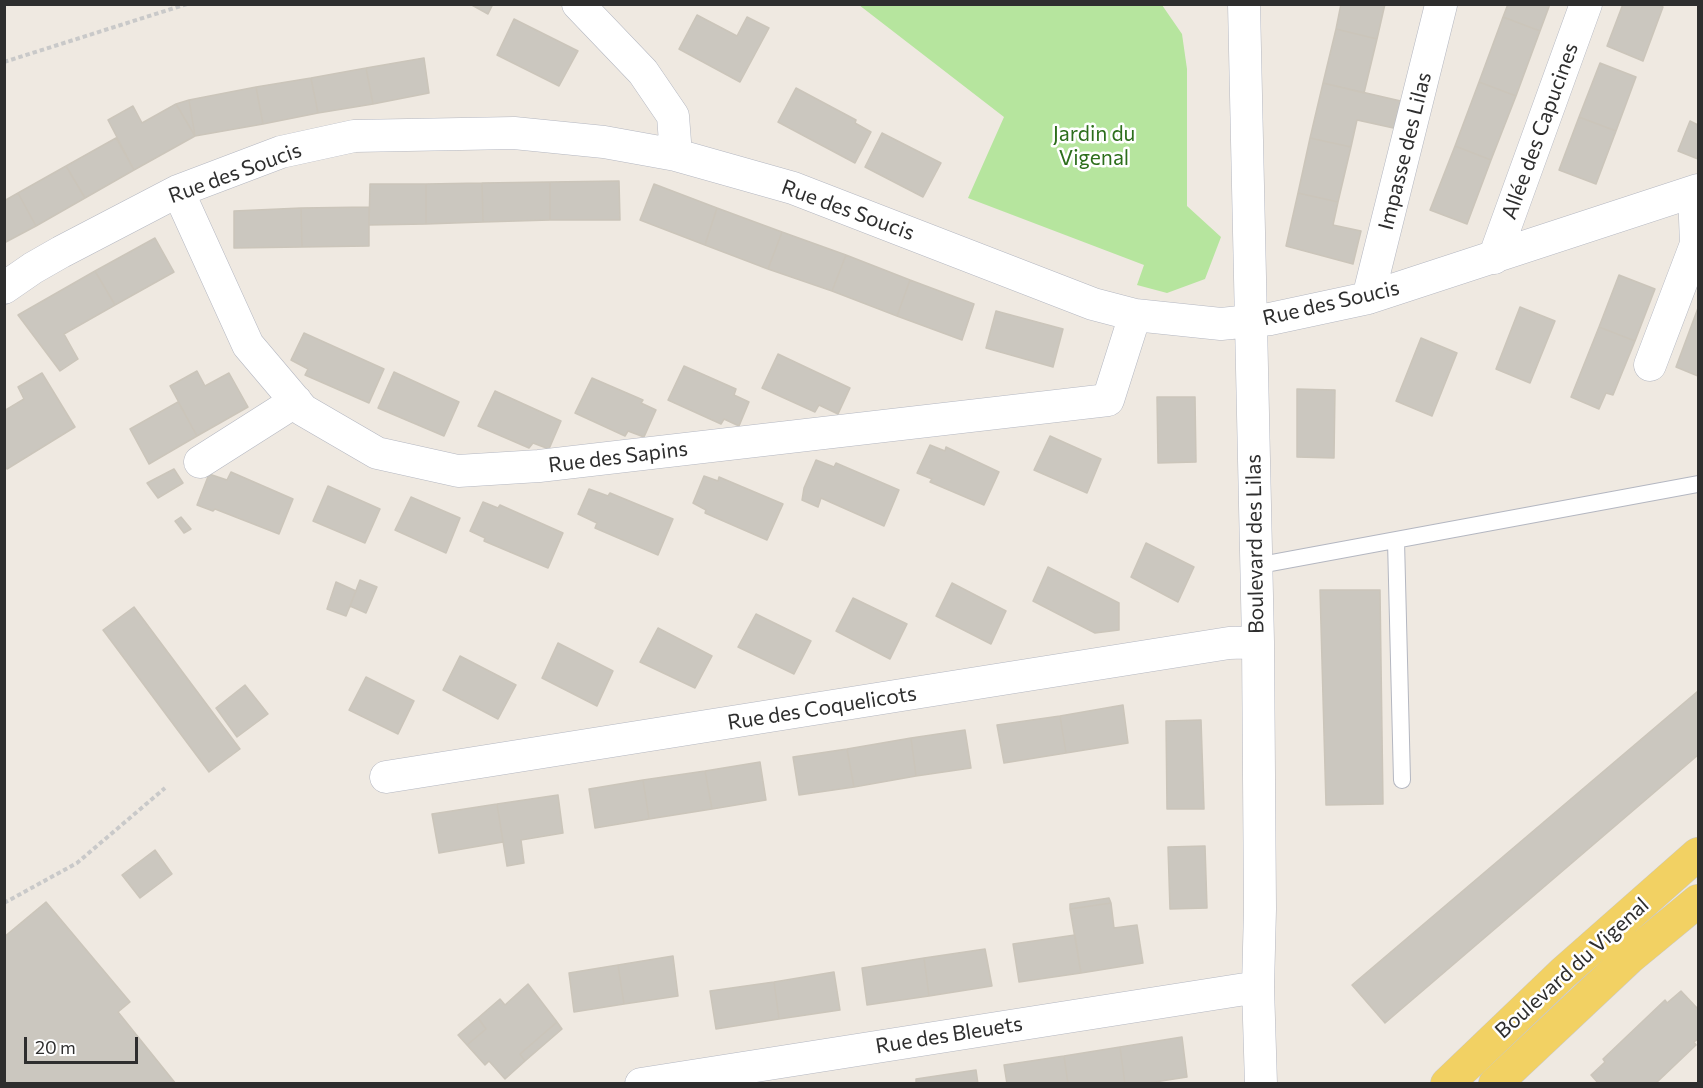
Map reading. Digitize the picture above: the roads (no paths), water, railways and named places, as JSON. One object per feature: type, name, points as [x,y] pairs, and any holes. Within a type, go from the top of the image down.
[{"type":"main road","name":"Boulevard du Vigenal","points":[[1447,1083],[1563,973],[1698,854]]},
{"type":"main road","name":"Boulevard du Vigenal","points":[[1495,1083],[1629,958],[1698,901]]},
{"type":"street","points":[[578,4],[643,72],[673,116],[676,155]]},
{"type":"street","name":"Boulevard des Lilas","points":[[1244,4],[1258,642],[1260,898],[1258,987],[1261,1083]]},
{"type":"street","name":"Allée des Capucines","points":[[1494,258],[1586,4]]},
{"type":"street","name":"Impasse des Lilas","points":[[1368,298],[1441,5]]},
{"type":"street","name":"Rue des Soucis","points":[[4,288],[61,252],[178,191],[281,152],[354,136],[514,133],[604,142],[676,155],[794,188],[1093,304],[1135,315],[1221,324],[1270,319],[1368,298],[1696,191]]},
{"type":"street","name":"Rue des Sapins","points":[[178,191],[248,345],[303,410],[378,453],[459,471],[539,466],[1108,400],[1135,315]]},
{"type":"street","points":[[1650,366],[1696,244],[1696,191]]},
{"type":"street","points":[[200,462],[296,401]]},
{"type":"street","name":"Rue des Coquelicots","points":[[386,777],[1206,646],[1258,642]]},
{"type":"street","name":"Rue des Bleuets","points":[[641,1083],[1258,987]]},
{"type":"lane","points":[[1256,566],[1698,484]]},
{"type":"lane","points":[[1396,541],[1402,780]]},
{"type":"park label","name":"Jardin du Vigenal","points":[[1094,146]]}]
